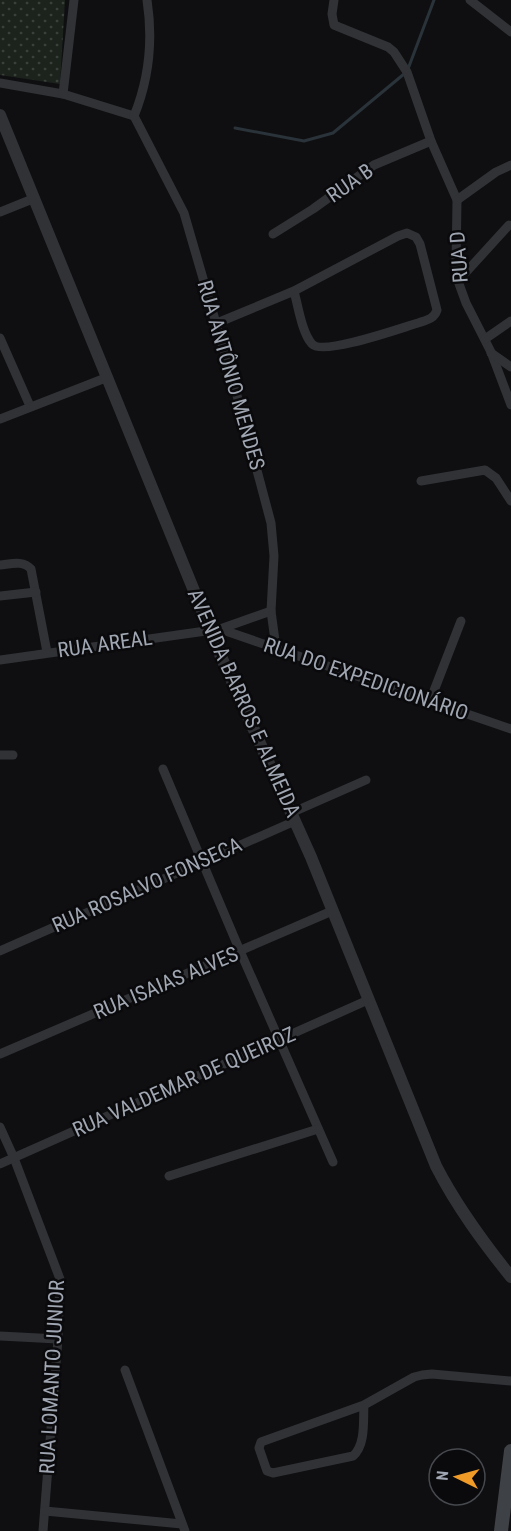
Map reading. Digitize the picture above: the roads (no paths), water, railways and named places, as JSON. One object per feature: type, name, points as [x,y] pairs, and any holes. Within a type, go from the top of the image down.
[{"type":"main road","points":[[501,1531],[511,1451]]},
{"type":"street","points":[[63,94],[72,0]]},
{"type":"street","points":[[0,83],[63,94],[134,116],[142,94],[148,64],[147,0]]},
{"type":"street","name":"RUA D","points":[[334,0],[332,14],[334,25],[388,47],[400,60],[411,80],[431,141],[458,200],[456,266],[458,281],[466,303],[491,352],[511,405]]},
{"type":"street","points":[[470,0],[511,32]]},
{"type":"street","name":"AVENIDA BARROS E ALMEIDA","points":[[0,115],[436,1166],[451,1196],[511,1277]]},
{"type":"street","name":"RUA ANTÔNIO MENDES","points":[[134,116],[184,213],[217,323],[271,523],[274,556],[271,611],[276,648]]},
{"type":"street","name":"RUA B","points":[[273,234],[313,209],[374,165],[431,141]]},
{"type":"street","points":[[458,200],[496,172],[511,165]]},
{"type":"street","points":[[0,212],[35,198]]},
{"type":"street","points":[[458,281],[509,225]]},
{"type":"street","points":[[217,323],[294,291],[407,233],[417,237],[420,244],[437,310],[435,316],[418,323],[337,347],[320,348],[316,347],[307,336],[294,291]]},
{"type":"street","points":[[485,339],[511,321]]},
{"type":"street","points":[[0,338],[30,406]]},
{"type":"street","points":[[491,352],[511,367]]},
{"type":"street","points":[[0,419],[108,377]]},
{"type":"street","points":[[421,481],[485,470],[496,478],[511,501]]},
{"type":"street","points":[[0,565],[19,563],[28,566],[33,573],[47,652]]},
{"type":"street","points":[[0,596],[36,592]]},
{"type":"street","name":"RUA DO EXPEDICIONÁRIO","points":[[215,629],[271,611]]},
{"type":"street","points":[[430,701],[461,621]]},
{"type":"street","name":"RUA DO EXPEDICIONÁRIO","points":[[215,629],[511,729]]},
{"type":"street","name":"RUA AREAL","points":[[0,660],[215,629]]},
{"type":"street","points":[[0,755],[12,755]]},
{"type":"street","points":[[163,769],[333,1162]]},
{"type":"street","name":"RUA ROSALVO FONSECA","points":[[0,951],[202,860],[366,780]]},
{"type":"street","name":"RUA ISAIAS ALVES","points":[[0,1054],[332,911]]},
{"type":"street","name":"RUA VALDEMAR DE QUEIROZ","points":[[0,1164],[368,1000]]},
{"type":"street","name":"RUA LOMANTO JUNIOR","points":[[0,1127],[60,1279],[58,1339],[43,1531]]},
{"type":"street","points":[[169,1176],[318,1129]]},
{"type":"street","points":[[0,1336],[58,1339]]},
{"type":"street","points":[[45,1511],[183,1528],[125,1370]]},
{"type":"street","points":[[364,1405],[362,1440],[360,1448],[353,1456],[273,1473],[267,1471],[259,1448],[261,1442],[364,1405],[414,1377],[432,1374],[511,1381]]},
{"type":"waterway","points":[[408,69],[434,0]]},
{"type":"waterway","points":[[235,128],[304,141],[333,133],[404,74]]}]
